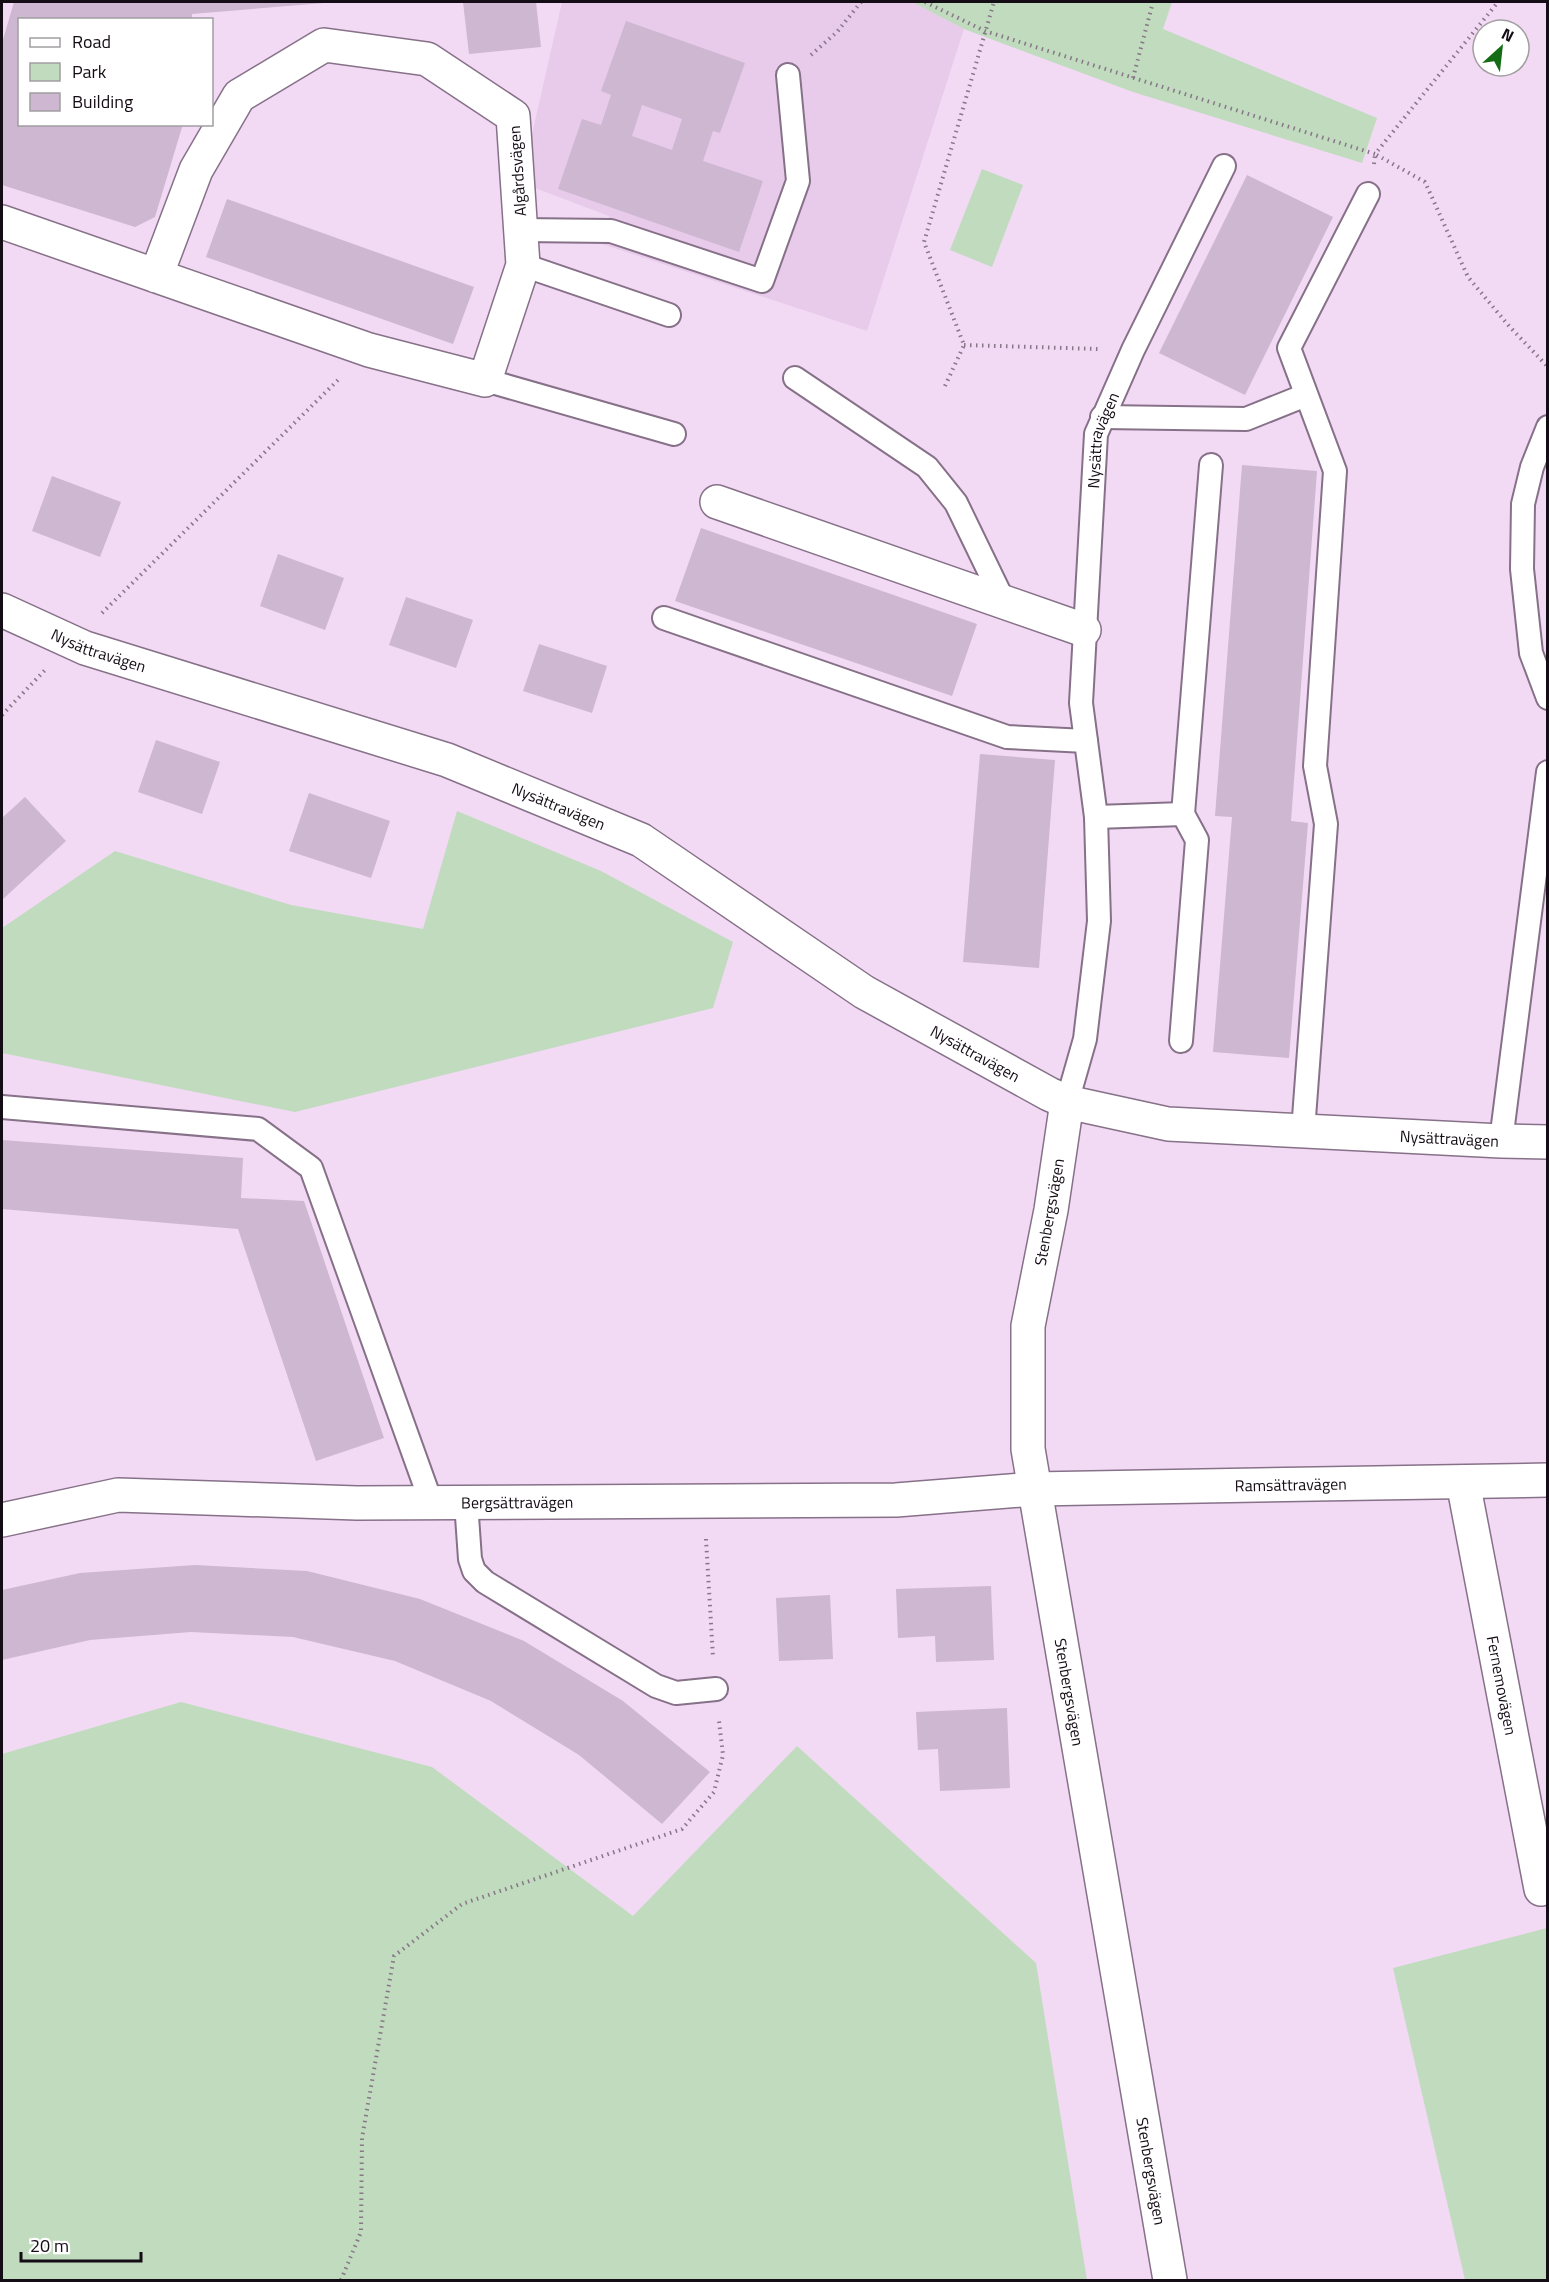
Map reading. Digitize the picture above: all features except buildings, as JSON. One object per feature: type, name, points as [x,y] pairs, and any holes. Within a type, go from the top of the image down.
[{"type":"street","name":"Algårdsvägen","points":[[156,276],[196,170],[238,96],[324,45],[427,58],[513,116],[523,265],[485,380]]},
{"type":"street","points":[[2,222],[369,351],[485,380]]},
{"type":"street","points":[[717,502],[1084,630]]},
{"type":"street","name":"Nysättravägen","points":[[2,610],[85,648],[447,760],[641,840],[864,992],[1067,1102],[1168,1124],[1548,1142]]},
{"type":"street","name":"Stenbergsvägen","points":[[1067,1102],[1051,1210],[1028,1326],[1028,1449],[1170,2280]]},
{"type":"street","name":"Ramsättravägen","points":[[1034,1489],[1548,1480]]},
{"type":"street","name":"Fernemovägen","points":[[1463,1482],[1541,1889]]},
{"type":"street","name":"Bergsättravägen","points":[[2,1520],[118,1495],[357,1503],[896,1500],[1034,1489]]},
{"type":"lane","points":[[521,230],[611,231],[762,281],[798,181],[788,75]]},
{"type":"lane","name":"Nysättravägen","points":[[1067,1102],[1085,1039],[1099,921],[1095,817],[1081,703],[1096,434],[1133,350],[1224,166]]},
{"type":"lane","points":[[1303,1131],[1326,824],[1315,766],[1335,471],[1289,348],[1368,194]]},
{"type":"lane","points":[[523,265],[669,315]]},
{"type":"lane","points":[[795,378],[927,467],[956,503],[1004,602]]},
{"type":"lane","points":[[485,380],[674,434]]},
{"type":"lane","points":[[1102,417],[1246,419],[1306,395]]},
{"type":"lane","points":[[1548,427],[1532,467],[1523,504],[1522,569],[1531,653],[1548,698]]},
{"type":"lane","points":[[1181,1041],[1197,840],[1183,814],[1211,465]]},
{"type":"lane","points":[[664,618],[1007,737],[1086,741]]},
{"type":"lane","points":[[1501,1141],[1548,772]]},
{"type":"lane","points":[[1095,817],[1183,814]]},
{"type":"lane","points":[[2,1107],[258,1129],[311,1167],[431,1502]]},
{"type":"lane","points":[[466,1502],[470,1559],[474,1571],[485,1582],[656,1686],[676,1693],[716,1689]]},
{"type":"path","points":[[788,75],[837,32],[861,2]]},
{"type":"path","points":[[925,2],[985,31],[1375,154],[1425,182],[1468,277],[1509,326],[1548,367]]},
{"type":"path","points":[[945,386],[964,345],[924,242],[994,2]]},
{"type":"path","points":[[1133,78],[1153,2]]},
{"type":"path","points":[[1375,154],[1498,2]]},
{"type":"path","points":[[964,345],[1133,350]]},
{"type":"path","points":[[2,715],[72,642],[369,351]]},
{"type":"path","points":[[340,2280],[361,2232],[362,2138],[394,1956],[462,1904],[682,1829],[714,1792],[723,1755],[703,1501]]},
{"type":"shaded area","points":[[562,2],[912,2],[964,29],[867,331],[602,244],[609,216],[524,184],[530,143]]},
{"type":"green space","points":[[912,2],[1172,2],[1163,29],[1377,118],[1362,163],[1133,92],[964,29]]},
{"type":"green space","points":[[982,169],[1023,185],[992,267],[950,250]]},
{"type":"green space","points":[[457,811],[601,871],[733,942],[713,1008],[295,1112],[2,1053],[2,928],[115,851],[291,905],[423,929]]},
{"type":"green space","points":[[181,1702],[432,1767],[633,1916],[797,1746],[1036,1963],[1087,2280],[2,2280],[2,1754]]},
{"type":"green space","points":[[1547,1928],[1547,2280],[1465,2280],[1393,1968]]}]
